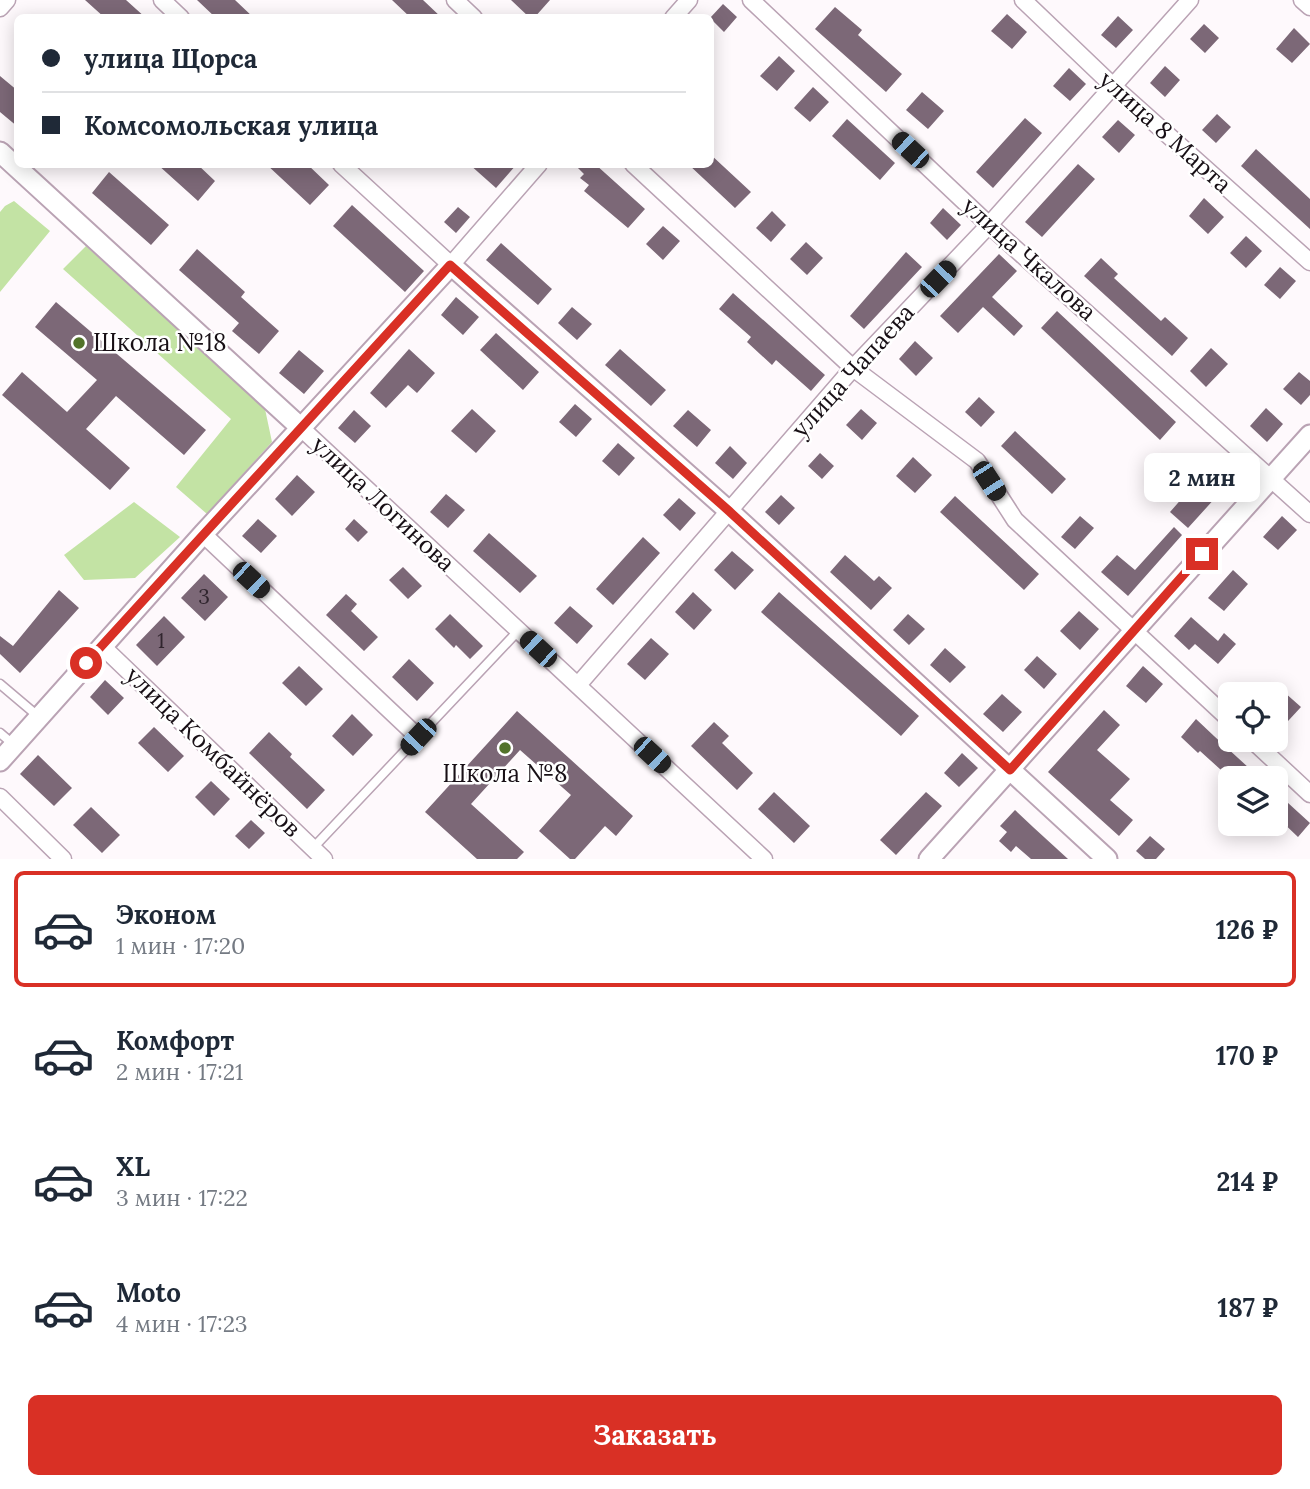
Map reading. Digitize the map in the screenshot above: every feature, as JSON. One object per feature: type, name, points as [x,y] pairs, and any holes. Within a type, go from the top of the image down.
[{"type":"street","points":[[0,8],[7,0]]},
{"type":"street","points":[[162,0],[177,14]]},
{"type":"street","points":[[455,0],[470,14]]},
{"type":"street","points":[[677,14],[689,0]]},
{"type":"street","name":"улица Чкалова","points":[[751,0],[989,225],[1310,514]]},
{"type":"street","name":"улица 8 Марта","points":[[1023,0],[1113,86],[1310,262]]},
{"type":"street","name":"улица Чапаева","points":[[578,685],[853,368],[989,225],[1190,0]]},
{"type":"street","points":[[1302,0],[1310,7]]},
{"type":"street","name":"улица Логинова","points":[[0,152],[14,165]]},
{"type":"street","name":"улица Логинова","points":[[17,168],[764,859]]},
{"type":"street","points":[[345,168],[450,265],[729,511],[1107,859]]},
{"type":"street","points":[[0,761],[7,739],[39,717],[535,168]]},
{"type":"street","points":[[637,168],[853,368],[977,461],[1015,520],[1218,709]]},
{"type":"street","points":[[929,859],[1310,435]]},
{"type":"street","points":[[203,534],[418,737]]},
{"type":"street","name":"улица Комбайнёров","points":[[102,646],[319,854]]},
{"type":"street","points":[[1265,752],[1310,794]]},
{"type":"street","points":[[0,797],[63,859]]},
{"type":"lane","points":[[319,854],[418,737],[519,631]]},
{"type":"lane","points":[[0,684],[39,717]]},
{"type":"green space","points":[[14,201],[50,231],[0,292],[0,212]]},
{"type":"green space","points":[[86,246],[265,409],[272,442],[207,514],[176,487],[231,419],[63,269]]},
{"type":"green space","points":[[134,502],[180,537],[135,578],[84,580],[64,555]]},
{"type":"building","points":[[85,0],[126,0],[142,14],[101,14]]},
{"type":"building","points":[[197,0],[235,0],[250,14],[212,14]]},
{"type":"building","points":[[392,0],[423,0],[438,14],[407,14]]},
{"type":"building","points":[[511,0],[550,0],[538,14],[526,14]]},
{"type":"building","points":[[723,4],[737,17],[724,32],[714,22],[714,14]]},
{"type":"building","points":[[835,7],[862,30],[858,35],[902,74],[886,92],[815,29]]},
{"type":"building","points":[[1007,14],[1027,32],[1012,49],[991,31]]},
{"type":"building","points":[[1118,16],[1133,30],[1116,48],[1101,35]]},
{"type":"building","points":[[1204,24],[1219,38],[1205,53],[1190,39]]},
{"type":"building","points":[[1294,28],[1310,44],[1292,63],[1276,49]]},
{"type":"building","points":[[779,56],[795,71],[777,91],[760,76]]},
{"type":"building","points":[[1165,66],[1180,80],[1165,97],[1150,83]]},
{"type":"building","points":[[1069,68],[1086,84],[1070,101],[1053,86]]},
{"type":"building","points":[[0,76],[14,88],[14,124],[0,112]]},
{"type":"building","points":[[813,87],[829,102],[810,122],[794,108]]},
{"type":"building","points":[[922,92],[944,111],[928,129],[906,110]]},
{"type":"building","points":[[1217,114],[1231,127],[1216,143],[1202,130]]},
{"type":"building","points":[[1025,118],[1042,133],[993,188],[976,172]]},
{"type":"building","points":[[847,119],[895,163],[880,180],[832,136]]},
{"type":"building","points":[[1118,120],[1135,135],[1119,153],[1102,137]]},
{"type":"building","points":[[1256,149],[1310,199],[1310,229],[1241,166]]},
{"type":"building","points":[[714,158],[751,192],[735,208],[692,168],[714,168]]},
{"type":"building","points":[[1078,164],[1095,179],[1042,237],[1025,222]]},
{"type":"building","points":[[161,168],[201,168],[215,181],[198,201]]},
{"type":"building","points":[[270,168],[311,168],[329,185],[310,205]]},
{"type":"building","points":[[474,168],[514,168],[496,188]]},
{"type":"building","points":[[578,168],[599,168],[645,209],[628,228],[584,191],[589,185],[580,178],[584,174]]},
{"type":"building","points":[[109,172],[169,225],[151,245],[92,193]]},
{"type":"building","points":[[1204,198],[1224,217],[1208,234],[1189,216]]},
{"type":"building","points":[[352,205],[424,271],[405,292],[333,226]]},
{"type":"building","points":[[458,207],[470,217],[456,233],[444,222]]},
{"type":"building","points":[[943,208],[961,225],[947,240],[930,223]]},
{"type":"building","points":[[772,211],[786,225],[771,242],[756,228]]},
{"type":"building","points":[[663,226],[680,241],[663,260],[646,244]]},
{"type":"building","points":[[1246,236],[1262,251],[1246,268],[1230,253]]},
{"type":"building","points":[[806,242],[823,258],[807,275],[790,259]]},
{"type":"building","points":[[501,243],[552,289],[538,305],[486,260]]},
{"type":"building","points":[[197,249],[245,292],[241,297],[279,331],[259,354],[232,331],[239,323],[179,270]]},
{"type":"building","points":[[906,252],[922,267],[864,329],[850,316]]},
{"type":"building","points":[[999,254],[1017,271],[992,297],[1023,326],[1014,336],[983,307],[958,333],[940,316]]},
{"type":"building","points":[[1101,258],[1118,274],[1114,278],[1161,321],[1165,317],[1188,338],[1172,356],[1084,276]]},
{"type":"building","points":[[1280,267],[1296,281],[1280,299],[1264,285]]},
{"type":"building","points":[[733,293],[825,375],[811,391],[776,360],[772,365],[747,342],[751,337],[719,309]]},
{"type":"building","points":[[456,297],[479,317],[463,335],[441,315]]},
{"type":"building","points":[[56,302],[206,430],[184,455],[116,396],[86,429],[130,468],[110,490],[2,395],[22,372],[67,412],[97,380],[35,327]]},
{"type":"building","points":[[572,307],[592,324],[577,340],[558,323]]},
{"type":"building","points":[[1057,311],[1176,422],[1160,440],[1041,328]]},
{"type":"building","points":[[496,333],[539,372],[523,390],[480,350]]},
{"type":"building","points":[[915,341],[933,358],[916,376],[899,359]]},
{"type":"building","points":[[1211,348],[1228,364],[1206,387],[1190,371]]},
{"type":"building","points":[[409,349],[435,373],[417,393],[408,385],[386,408],[370,393]]},
{"type":"building","points":[[620,349],[666,390],[651,406],[605,365]]},
{"type":"building","points":[[299,350],[324,371],[304,394],[279,373]]},
{"type":"building","points":[[1299,372],[1310,381],[1310,395],[1301,405],[1283,389]]},
{"type":"building","points":[[979,397],[995,412],[981,427],[965,412]]},
{"type":"building","points":[[575,404],[592,419],[576,437],[559,422]]},
{"type":"building","points":[[1266,408],[1283,424],[1267,442],[1250,426]]},
{"type":"building","points":[[472,409],[496,431],[476,453],[451,431]]},
{"type":"building","points":[[861,409],[877,423],[862,440],[846,425]]},
{"type":"building","points":[[354,410],[371,426],[355,443],[338,428]]},
{"type":"building","points":[[688,410],[711,430],[697,447],[673,426]]},
{"type":"building","points":[[1015,431],[1066,479],[1052,494],[1001,446]]},
{"type":"building","points":[[618,443],[635,458],[619,476],[602,461]]},
{"type":"building","points":[[730,446],[747,463],[733,479],[715,463]]},
{"type":"building","points":[[820,453],[834,466],[822,479],[808,466]]},
{"type":"building","points":[[913,457],[932,475],[915,493],[896,476]]},
{"type":"building","points":[[1218,459],[1236,475],[1188,528],[1170,512],[1184,496],[1192,502],[1213,478],[1206,472]]},
{"type":"building","points":[[297,475],[315,492],[292,516],[275,499]]},
{"type":"building","points":[[446,494],[465,510],[448,528],[430,512]]},
{"type":"building","points":[[781,495],[795,508],[779,525],[765,512]]},
{"type":"building","points":[[955,496],[1039,574],[1024,590],[940,512]]},
{"type":"building","points":[[679,498],[696,513],[680,531],[663,515]]},
{"type":"building","points":[[1080,516],[1094,528],[1075,549],[1061,537]]},
{"type":"building","points":[[1282,516],[1297,530],[1278,550],[1263,537]]},
{"type":"building","points":[[258,519],[277,536],[261,553],[242,536]]},
{"type":"building","points":[[354,519],[368,532],[358,542],[345,529]]},
{"type":"building","points":[[1174,527],[1182,535],[1128,596],[1101,572],[1117,555],[1135,570]]},
{"type":"building","points":[[489,533],[537,576],[520,593],[473,551]]},
{"type":"building","points":[[643,537],[660,553],[613,605],[596,589]]},
{"type":"building","points":[[732,551],[754,570],[735,590],[714,570]]},
{"type":"building","points":[[845,555],[874,581],[879,576],[892,588],[871,610],[830,572]]},
{"type":"building","points":[[403,567],[422,586],[408,599],[389,580]]},
{"type":"building","points":[[1233,570],[1248,584],[1224,611],[1208,598]]},
{"type":"building","points":[[204,574],[228,597],[205,621],[181,598]]},
{"type":"building","points":[[59,590],[79,608],[20,673],[0,654],[0,636],[13,646]]},
{"type":"building","points":[[693,592],[712,610],[694,630],[675,612]]},
{"type":"building","points":[[779,592],[919,716],[901,736],[761,612]]},
{"type":"building","points":[[346,594],[357,604],[351,611],[378,637],[364,651],[326,615]]},
{"type":"building","points":[[570,606],[593,626],[577,644],[554,623]]},
{"type":"building","points":[[1079,611],[1099,629],[1080,650],[1060,631]]},
{"type":"building","points":[[450,614],[483,646],[470,659],[435,629]]},
{"type":"building","points":[[908,614],[925,629],[909,645],[893,630]]},
{"type":"building","points":[[164,616],[185,637],[157,666],[136,645]]},
{"type":"building","points":[[1191,617],[1218,641],[1224,633],[1236,644],[1218,664],[1195,644],[1189,650],[1174,636]]},
{"type":"building","points":[[651,638],[669,654],[645,680],[627,664]]},
{"type":"building","points":[[945,648],[966,667],[950,683],[930,665]]},
{"type":"building","points":[[1037,656],[1057,674],[1044,689],[1024,670]]},
{"type":"building","points":[[409,659],[434,683],[417,701],[392,677]]},
{"type":"building","points":[[299,666],[323,689],[306,706],[282,683]]},
{"type":"building","points":[[1143,666],[1163,684],[1146,703],[1126,686]]},
{"type":"building","points":[[105,680],[124,698],[108,715],[90,697]]},
{"type":"building","points":[[1002,694],[1022,712],[1003,732],[983,714]]},
{"type":"building","points":[[1288,696],[1301,707],[1288,721]]},
{"type":"building","points":[[1104,710],[1120,725],[1097,750],[1130,779],[1110,800],[1133,820],[1119,836],[1048,772]]},
{"type":"building","points":[[517,711],[633,816],[616,836],[605,826],[575,859],[570,859],[539,831],[571,795],[520,750],[471,804],[524,852],[517,859],[477,859],[425,812]]},
{"type":"building","points":[[352,714],[373,735],[353,756],[332,736]]},
{"type":"building","points":[[1196,719],[1218,739],[1218,752],[1232,752],[1247,766],[1218,767],[1181,737]]},
{"type":"building","points":[[714,722],[729,736],[722,743],[753,773],[737,790],[691,746]]},
{"type":"building","points":[[154,727],[184,756],[168,772],[138,743]]},
{"type":"building","points":[[269,732],[292,754],[290,757],[325,790],[307,809],[249,753]]},
{"type":"building","points":[[962,753],[978,768],[959,787],[944,773]]},
{"type":"building","points":[[38,755],[72,788],[54,806],[20,774]]},
{"type":"building","points":[[211,781],[230,799],[214,816],[195,797]]},
{"type":"building","points":[[774,792],[810,826],[794,843],[758,809]]},
{"type":"building","points":[[926,792],[942,806],[896,855],[880,840]]},
{"type":"building","points":[[1288,803],[1310,823],[1298,837],[1288,827]]},
{"type":"building","points":[[91,807],[120,835],[102,853],[73,825]]},
{"type":"building","points":[[1015,810],[1068,859],[1031,859],[1016,846],[1011,852],[999,841],[1007,832],[1000,826]]},
{"type":"building","points":[[251,820],[265,833],[249,849],[235,836]]},
{"type":"building","points":[[1150,836],[1165,849],[1156,859],[1145,859],[1136,851]]},
{"type":"place","name":"Школа №18","points":[[79,343]]},
{"type":"place","name":"Школа №8","points":[[505,748]]},
{"type":"route","points":[[86,663],[450,265],[729,511],[1010,770],[1202,554]]}]
